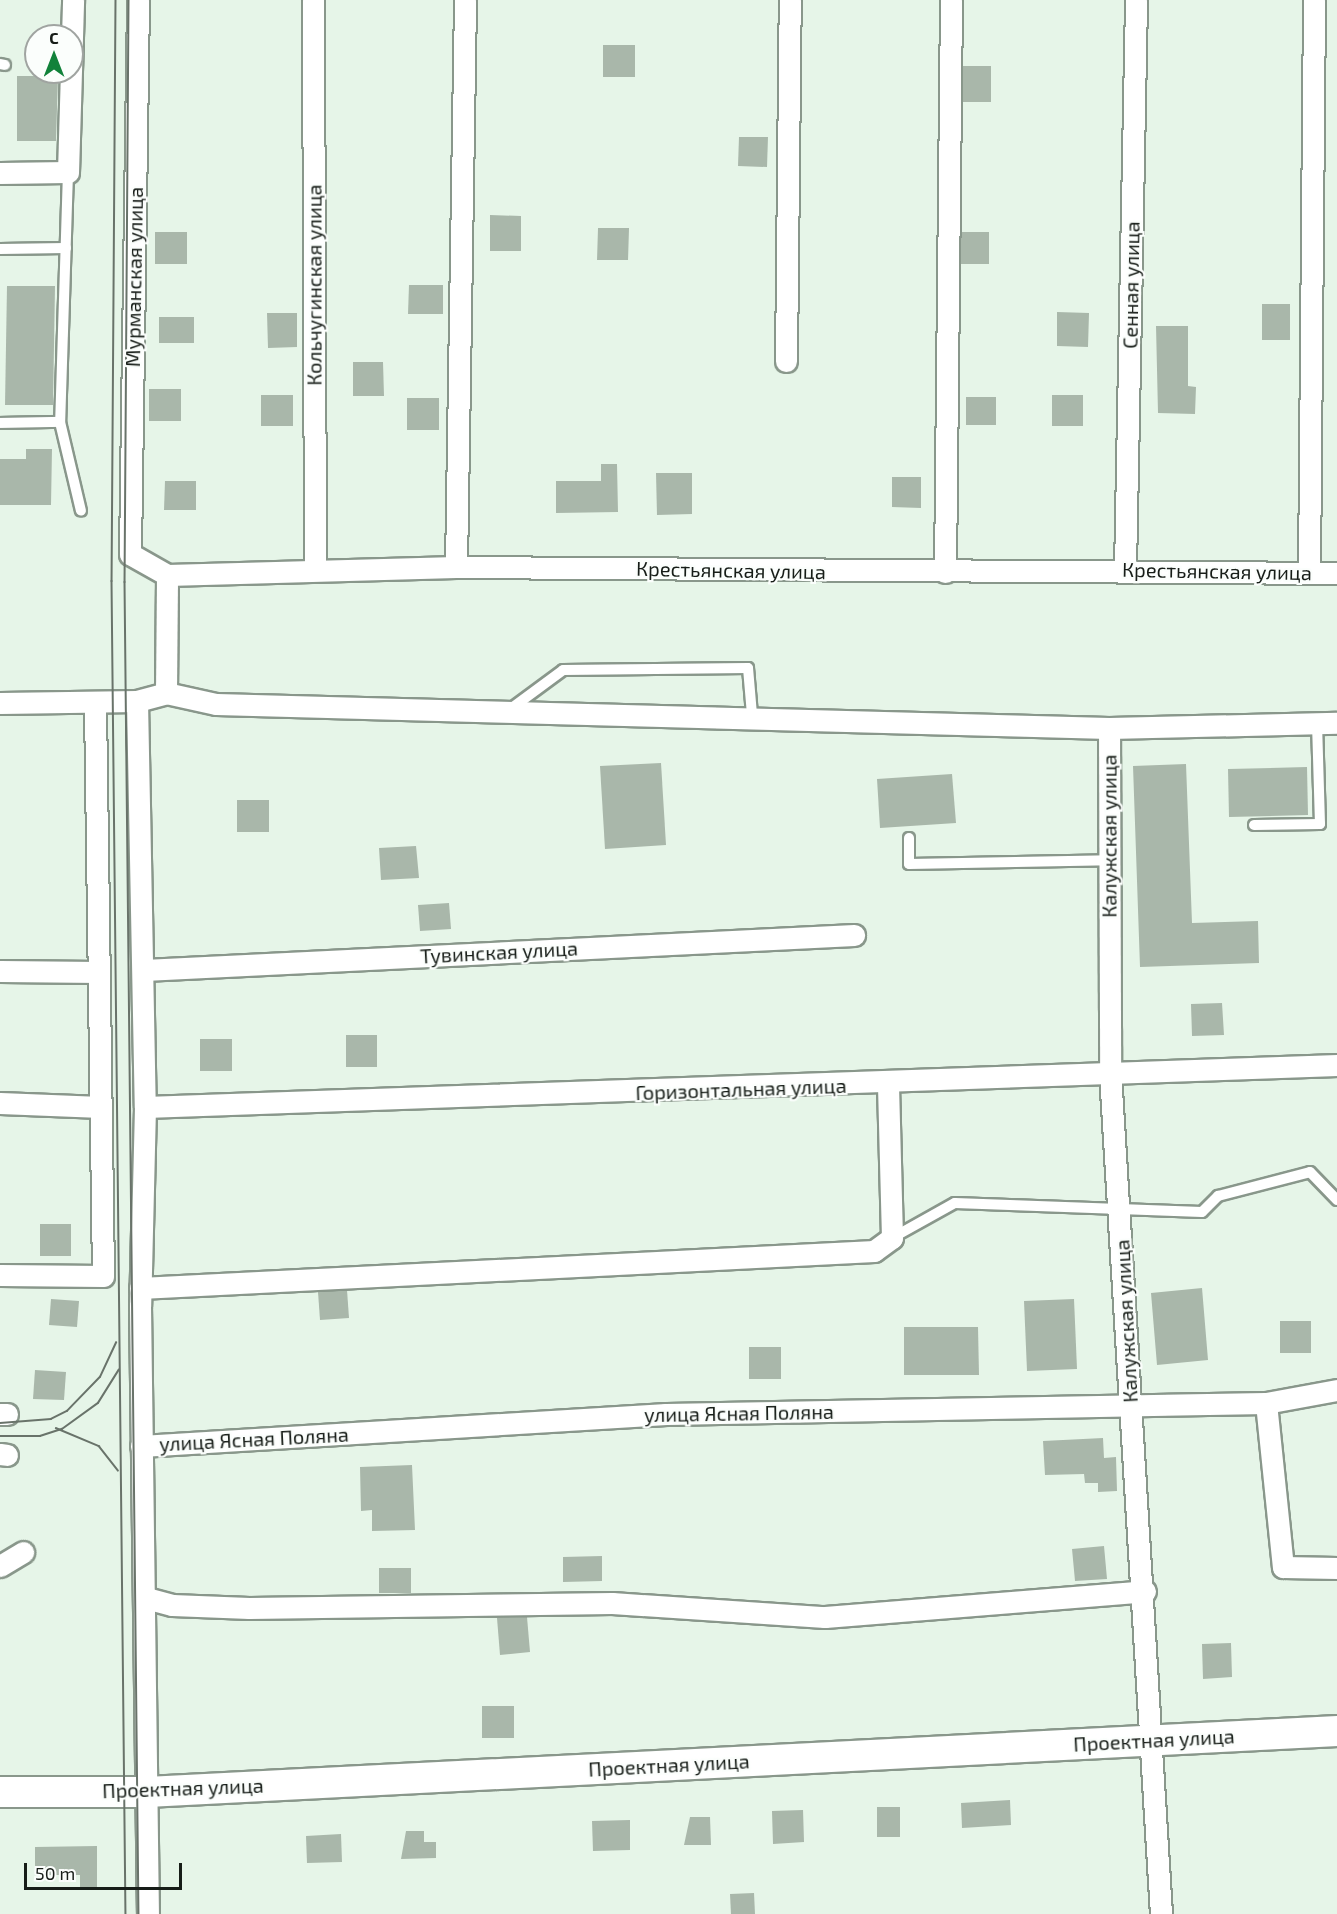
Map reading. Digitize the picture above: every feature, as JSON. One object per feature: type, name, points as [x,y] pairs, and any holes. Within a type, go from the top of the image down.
[{"type":"main road","name":"Проектная улица","points":[[0,1792],[147,1792],[1337,1731]]},
{"type":"street","points":[[0,173],[68,172],[73,0]]},
{"type":"street","name":"Мурманская улица","points":[[138,0],[130,554],[167,575]]},
{"type":"street","name":"Кольчугинская улица","points":[[314,0],[315,569]]},
{"type":"street","points":[[456,567],[465,0]]},
{"type":"street","points":[[786,361],[790,0]]},
{"type":"street","points":[[945,572],[951,0]]},
{"type":"street","name":"Сенная улица","points":[[1125,569],[1136,0]]},
{"type":"street","points":[[1309,573],[1314,0]]},
{"type":"street","name":"Крестьянская улица","points":[[167,575],[315,569],[456,567],[945,572],[1125,569],[1337,573]]},
{"type":"street","points":[[166,693],[167,575]]},
{"type":"street","points":[[0,704],[137,701],[166,693],[216,704],[506,712],[752,715],[1109,728],[1327,723]]},
{"type":"street","points":[[137,701],[136,836],[144,970],[145,1107],[140,1288],[141,1446],[146,1598],[148,1914]]},
{"type":"street","points":[[0,1275],[103,1276],[95,703]]},
{"type":"street","name":"Калужская улица","points":[[1109,728],[1110,1073],[1145,1591],[1161,1914]]},
{"type":"street","name":"Тувинская улица","points":[[144,970],[854,935]]},
{"type":"street","points":[[0,971],[99,972]]},
{"type":"street","name":"Горизонтальная улица","points":[[145,1107],[888,1084],[1337,1065]]},
{"type":"street","points":[[140,1288],[874,1251],[892,1238],[888,1084]]},
{"type":"street","points":[[0,1103],[101,1107]]},
{"type":"street","name":"улица Ясная Поляна","points":[[141,1446],[666,1414],[1266,1403],[1337,1390]]},
{"type":"street","points":[[1266,1403],[1283,1567],[1337,1568]]},
{"type":"street","points":[[0,1566],[23,1552]]},
{"type":"street","points":[[146,1598],[172,1605],[249,1608],[612,1603],[825,1617],[1145,1591]]},
{"type":"lane","points":[[68,172],[60,422],[81,511]]},
{"type":"lane","points":[[0,249],[66,248]]},
{"type":"lane","points":[[0,423],[60,422]]},
{"type":"lane","points":[[506,712],[563,670],[748,668],[752,715]]},
{"type":"lane","points":[[1254,825],[1320,824],[1327,723]]},
{"type":"lane","points":[[909,838],[909,864],[1109,860]]},
{"type":"lane","points":[[892,1238],[955,1203],[1062,1203],[1120,1212],[1202,1212],[1218,1196],[1310,1172],[1337,1200]]},
{"type":"building","points":[[603,45],[635,45],[635,77],[603,77]]},
{"type":"building","points":[[963,66],[991,66],[991,102],[963,102]]},
{"type":"building","points":[[17,76],[24,76],[24,84],[58,84],[56,141],[17,141]]},
{"type":"building","points":[[739,137],[768,137],[767,167],[738,166]]},
{"type":"building","points":[[490,215],[521,216],[521,251],[490,251]]},
{"type":"building","points":[[598,228],[629,228],[628,260],[597,260]]},
{"type":"building","points":[[155,232],[187,232],[187,264],[155,264]]},
{"type":"building","points":[[961,232],[989,232],[989,264],[961,264]]},
{"type":"building","points":[[409,285],[443,285],[443,314],[408,314]]},
{"type":"building","points":[[7,286],[55,286],[53,405],[5,405]]},
{"type":"building","points":[[1262,304],[1290,304],[1290,340],[1262,340]]},
{"type":"building","points":[[1057,312],[1089,313],[1088,347],[1057,346]]},
{"type":"building","points":[[267,313],[297,313],[297,347],[268,348]]},
{"type":"building","points":[[159,317],[194,317],[194,343],[159,343]]},
{"type":"building","points":[[1156,326],[1188,326],[1188,386],[1196,387],[1195,414],[1158,413]]},
{"type":"building","points":[[353,362],[383,362],[384,396],[353,396]]},
{"type":"building","points":[[149,389],[181,389],[181,421],[149,421]]},
{"type":"building","points":[[261,395],[293,395],[293,426],[261,426]]},
{"type":"building","points":[[1052,395],[1083,395],[1083,426],[1052,426]]},
{"type":"building","points":[[966,397],[996,397],[996,425],[966,425]]},
{"type":"building","points":[[407,398],[439,398],[439,430],[407,430]]},
{"type":"building","points":[[26,449],[52,449],[51,505],[0,505],[0,459],[26,459]]},
{"type":"building","points":[[601,464],[617,464],[618,512],[556,513],[556,481],[601,481]]},
{"type":"building","points":[[656,473],[692,473],[692,514],[657,515]]},
{"type":"building","points":[[892,477],[921,477],[921,508],[892,507]]},
{"type":"building","points":[[165,481],[196,481],[196,510],[164,510]]},
{"type":"building","points":[[661,763],[666,845],[605,849],[600,766]]},
{"type":"building","points":[[1186,764],[1192,923],[1258,921],[1259,963],[1140,967],[1133,766]]},
{"type":"building","points":[[1307,767],[1308,815],[1229,817],[1228,769]]},
{"type":"building","points":[[952,774],[956,823],[880,828],[877,779]]},
{"type":"building","points":[[237,800],[269,800],[269,832],[237,832]]},
{"type":"building","points":[[416,846],[419,878],[381,880],[379,848]]},
{"type":"building","points":[[449,903],[451,929],[420,931],[418,905]]},
{"type":"building","points":[[1222,1003],[1224,1035],[1192,1036],[1191,1004]]},
{"type":"building","points":[[346,1035],[377,1035],[377,1067],[346,1067]]},
{"type":"building","points":[[200,1039],[232,1039],[232,1071],[200,1071]]},
{"type":"building","points":[[40,1224],[71,1224],[71,1256],[40,1256]]},
{"type":"building","points":[[1202,1288],[1208,1360],[1157,1365],[1151,1293]]},
{"type":"building","points":[[347,1290],[349,1318],[320,1320],[318,1292]]},
{"type":"building","points":[[51,1299],[79,1301],[77,1327],[49,1325]]},
{"type":"building","points":[[1074,1299],[1077,1369],[1027,1371],[1024,1301]]},
{"type":"building","points":[[1280,1321],[1311,1321],[1311,1353],[1280,1353]]},
{"type":"building","points":[[904,1327],[978,1327],[979,1375],[904,1375]]},
{"type":"building","points":[[749,1347],[781,1347],[781,1379],[749,1379]]},
{"type":"building","points":[[35,1370],[66,1372],[64,1400],[33,1399]]},
{"type":"building","points":[[1103,1438],[1104,1458],[1116,1457],[1117,1491],[1098,1492],[1098,1483],[1085,1483],[1084,1474],[1045,1475],[1043,1441]]},
{"type":"building","points":[[412,1465],[415,1530],[372,1531],[372,1510],[361,1511],[360,1467]]},
{"type":"building","points":[[1104,1546],[1107,1579],[1075,1581],[1072,1549]]},
{"type":"building","points":[[602,1556],[602,1581],[563,1582],[563,1557]]},
{"type":"building","points":[[379,1568],[411,1568],[411,1593],[379,1593]]},
{"type":"building","points":[[527,1617],[530,1652],[500,1655],[497,1618]]},
{"type":"building","points":[[1231,1643],[1232,1677],[1203,1679],[1202,1644]]},
{"type":"building","points":[[482,1706],[514,1706],[514,1738],[482,1738]]},
{"type":"building","points":[[1010,1800],[1011,1825],[962,1828],[961,1803]]},
{"type":"building","points":[[877,1807],[900,1807],[900,1837],[877,1837]]},
{"type":"building","points":[[803,1810],[804,1842],[773,1844],[772,1811]]},
{"type":"building","points":[[690,1817],[710,1817],[711,1845],[684,1845]]},
{"type":"building","points":[[630,1820],[630,1850],[593,1851],[592,1821]]},
{"type":"building","points":[[406,1831],[424,1831],[424,1842],[436,1842],[436,1858],[401,1859]]},
{"type":"building","points":[[341,1834],[342,1862],[307,1863],[306,1836]]},
{"type":"building","points":[[97,1846],[97,1887],[80,1887],[80,1875],[35,1875],[35,1847]]},
{"type":"building","points":[[754,1893],[755,1914],[731,1914],[730,1894]]},
{"type":"tram line","points":[[116,0],[112,581],[126,1914]]},
{"type":"tram line","points":[[129,0],[125,582],[139,1914]]},
{"type":"tram line","points":[[0,1423],[51,1419],[67,1411],[100,1377],[116,1343]]},
{"type":"tram line","points":[[0,1436],[40,1436],[62,1429],[98,1403],[119,1370]]},
{"type":"tram line","points":[[56,1428],[99,1446],[118,1470]]}]
